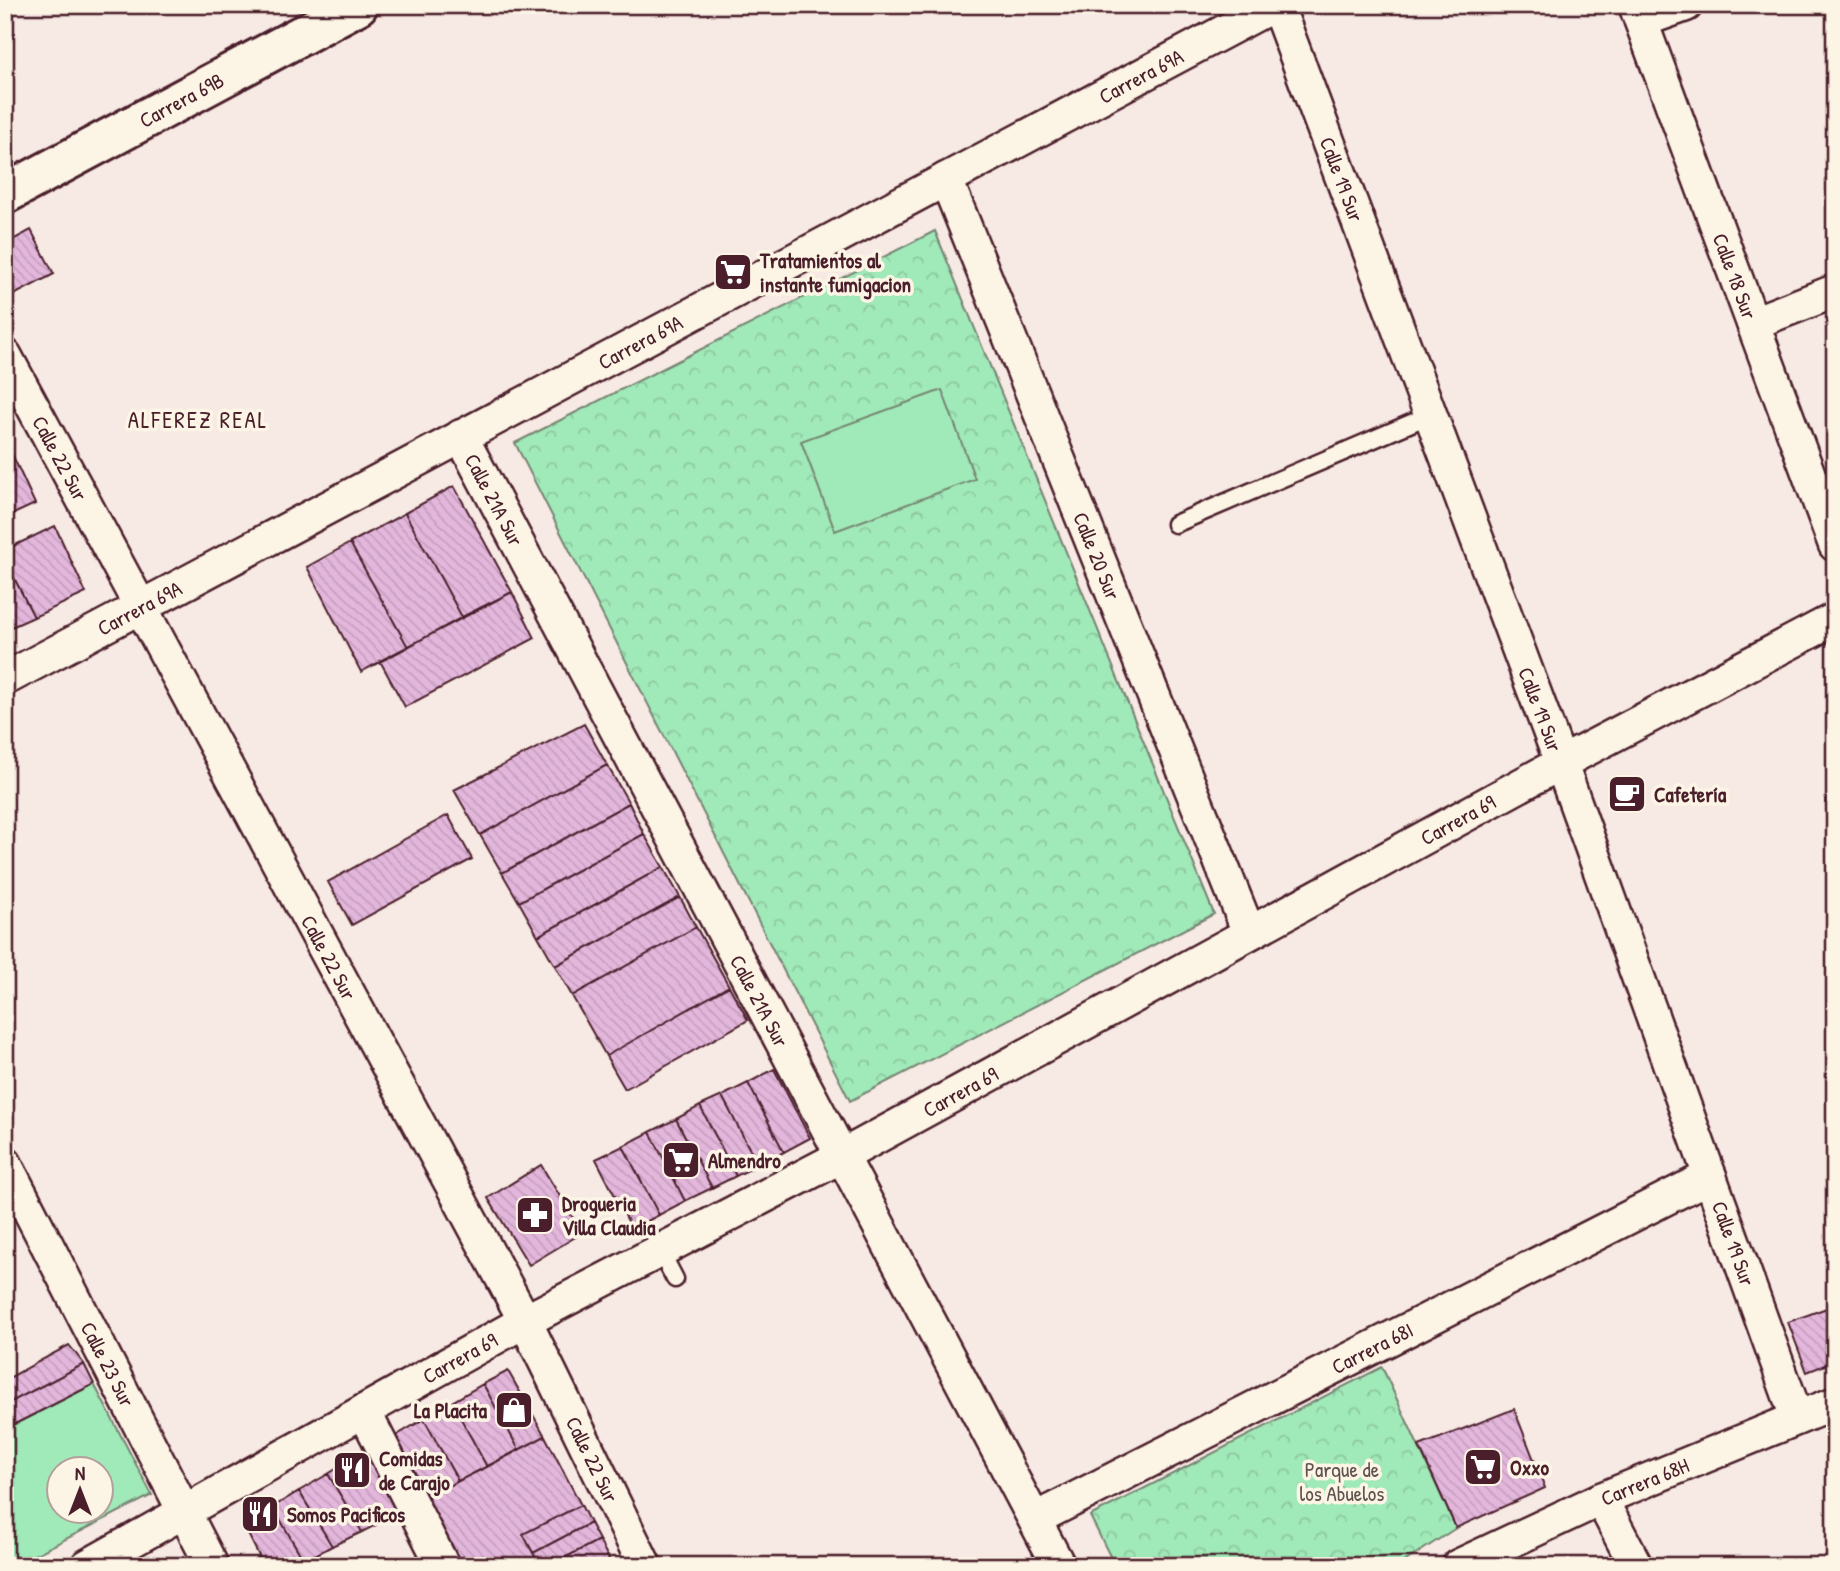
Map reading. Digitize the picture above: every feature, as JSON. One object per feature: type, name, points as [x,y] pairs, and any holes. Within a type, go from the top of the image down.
[{"type":"street","name":"Carrera 69B","points":[[5,194],[358,5]]},
{"type":"street","name":"Carrera 69A","points":[[5,679],[1275,5]]},
{"type":"street","name":"Calle 19 Sur","points":[[1275,5],[1561,763],[1797,1418]]},
{"type":"street","points":[[1638,13],[1685,5]]},
{"type":"street","name":"Calle 18 Sur","points":[[1638,13],[1835,545]]},
{"type":"street","name":"Calle 20 Sur","points":[[946,179],[1249,933]]},
{"type":"street","points":[[1753,323],[1835,291]]},
{"type":"street","name":"Calle 22 Sur","points":[[5,355],[525,1321],[645,1566]]},
{"type":"street","name":"Calle 21A Sur","points":[[461,436],[1059,1566]]},
{"type":"street","name":"Carrera 69","points":[[87,1566],[525,1321],[668,1265],[842,1156],[1561,763],[1835,619]]},
{"type":"street","name":"Calle 23 Sur","points":[[5,1163],[212,1566]]},
{"type":"street","name":"Carrera 68I","points":[[1035,1519],[1710,1175]]},
{"type":"street","name":"Carrera 68H","points":[[1458,1566],[1601,1499],[1835,1403]]},
{"type":"street","points":[[364,1411],[443,1566]]},
{"type":"street","points":[[1601,1499],[1636,1566]]},
{"type":"lane","points":[[1175,524],[1430,415]]},
{"type":"green space","points":[[935,231],[1214,914],[850,1101],[515,443]]},
{"type":"green space","points":[[942,390],[975,479],[835,531],[801,441]]},
{"type":"green space","name":"Parque de los Abuelos","points":[[1382,1367],[1456,1528],[1398,1566],[1115,1566],[1090,1516]]},
{"type":"green space","points":[[94,1384],[152,1495],[116,1513],[116,1456],[46,1456],[46,1526],[91,1526],[13,1566],[5,1566],[5,1429]]},
{"type":"building","points":[[31,230],[54,274],[14,295],[5,280],[5,244]]},
{"type":"building","points":[[5,439],[35,504],[5,518]]},
{"type":"building","points":[[454,486],[512,592],[462,617],[405,513]]},
{"type":"building","points":[[405,513],[462,617],[408,647],[350,543]]},
{"type":"building","points":[[55,526],[86,593],[34,617],[5,560],[5,550]]},
{"type":"building","points":[[350,543],[408,647],[361,672],[307,567]]},
{"type":"building","points":[[5,560],[34,617],[5,630]]},
{"type":"building","points":[[512,592],[535,638],[405,707],[380,661]]},
{"type":"building","points":[[584,724],[607,765],[480,835],[454,790]]},
{"type":"building","points":[[607,765],[629,803],[502,873],[480,835]]},
{"type":"building","points":[[629,803],[644,834],[519,902],[502,873]]},
{"type":"building","points":[[448,815],[472,859],[352,925],[328,882]]},
{"type":"building","points":[[644,834],[663,867],[538,936],[519,902]]},
{"type":"building","points":[[663,867],[680,897],[555,966],[538,936]]},
{"type":"building","points":[[680,897],[696,927],[572,996],[555,966]]},
{"type":"building","points":[[696,927],[729,986],[606,1056],[572,996]]},
{"type":"building","points":[[729,986],[748,1020],[625,1089],[606,1056]]},
{"type":"building","points":[[774,1069],[810,1138],[784,1152],[748,1083]]},
{"type":"building","points":[[748,1083],[784,1152],[758,1165],[722,1096]]},
{"type":"building","points":[[722,1096],[758,1165],[736,1176],[700,1106]]},
{"type":"building","points":[[700,1106],[736,1176],[712,1188],[676,1119]]},
{"type":"building","name":"Almendro","points":[[676,1119],[712,1188],[685,1201],[650,1132]]},
{"type":"building","points":[[650,1132],[685,1201],[659,1215],[623,1146]]},
{"type":"building","points":[[623,1146],[659,1215],[632,1229],[596,1159]]},
{"type":"building","name":"Drogueria Villa Claudia","points":[[541,1165],[582,1233],[529,1265],[488,1198]]},
{"type":"building","points":[[1835,1305],[1835,1361],[1807,1372],[1788,1322]]},
{"type":"building","points":[[69,1345],[84,1364],[5,1405],[5,1380]]},
{"type":"building","points":[[84,1364],[94,1384],[5,1429],[5,1405]]},
{"type":"building","name":"La Placita","points":[[508,1371],[545,1436],[519,1450],[483,1384]]},
{"type":"building","points":[[483,1384],[519,1450],[487,1467],[452,1402]]},
{"type":"building","points":[[452,1402],[487,1467],[458,1481],[424,1419]]},
{"type":"building","name":"Oxxo","points":[[1514,1409],[1545,1488],[1456,1528],[1419,1446]]},
{"type":"building","points":[[424,1419],[458,1481],[424,1499],[389,1440]]},
{"type":"building","points":[[545,1436],[581,1505],[523,1534],[538,1562],[530,1566],[458,1566],[424,1499]]},
{"type":"building","points":[[366,1451],[400,1513],[362,1532],[328,1474]]},
{"type":"building","points":[[328,1474],[362,1532],[332,1546],[299,1491]]},
{"type":"building","points":[[299,1491],[332,1546],[304,1561],[273,1507]]},
{"type":"building","points":[[581,1505],[590,1523],[533,1553],[523,1534]]},
{"type":"building","points":[[273,1507],[304,1561],[294,1566],[264,1566],[243,1524]]},
{"type":"building","points":[[590,1523],[599,1540],[549,1566],[540,1566],[533,1553]]},
{"type":"building","points":[[599,1540],[611,1563],[549,1566]]},
{"type":"place","name":"Tratamientos al instante fumigacion","points":[[733,272]]},
{"type":"place","name":"Cafetería","points":[[1627,794]]},
{"type":"place","name":"Almendro","points":[[681,1160]]},
{"type":"place","name":"Drogueria Villa Claudia","points":[[535,1215]]},
{"type":"place","name":"La Placita","points":[[514,1410]]},
{"type":"place","name":"Oxxo","points":[[1483,1467]]},
{"type":"place","name":"Comidas de Carajo","points":[[352,1470]]},
{"type":"place","name":"Somos Pacificos","points":[[260,1514]]},
{"type":"district","name":"ALFEREZ REAL","points":[[198,419]]}]
